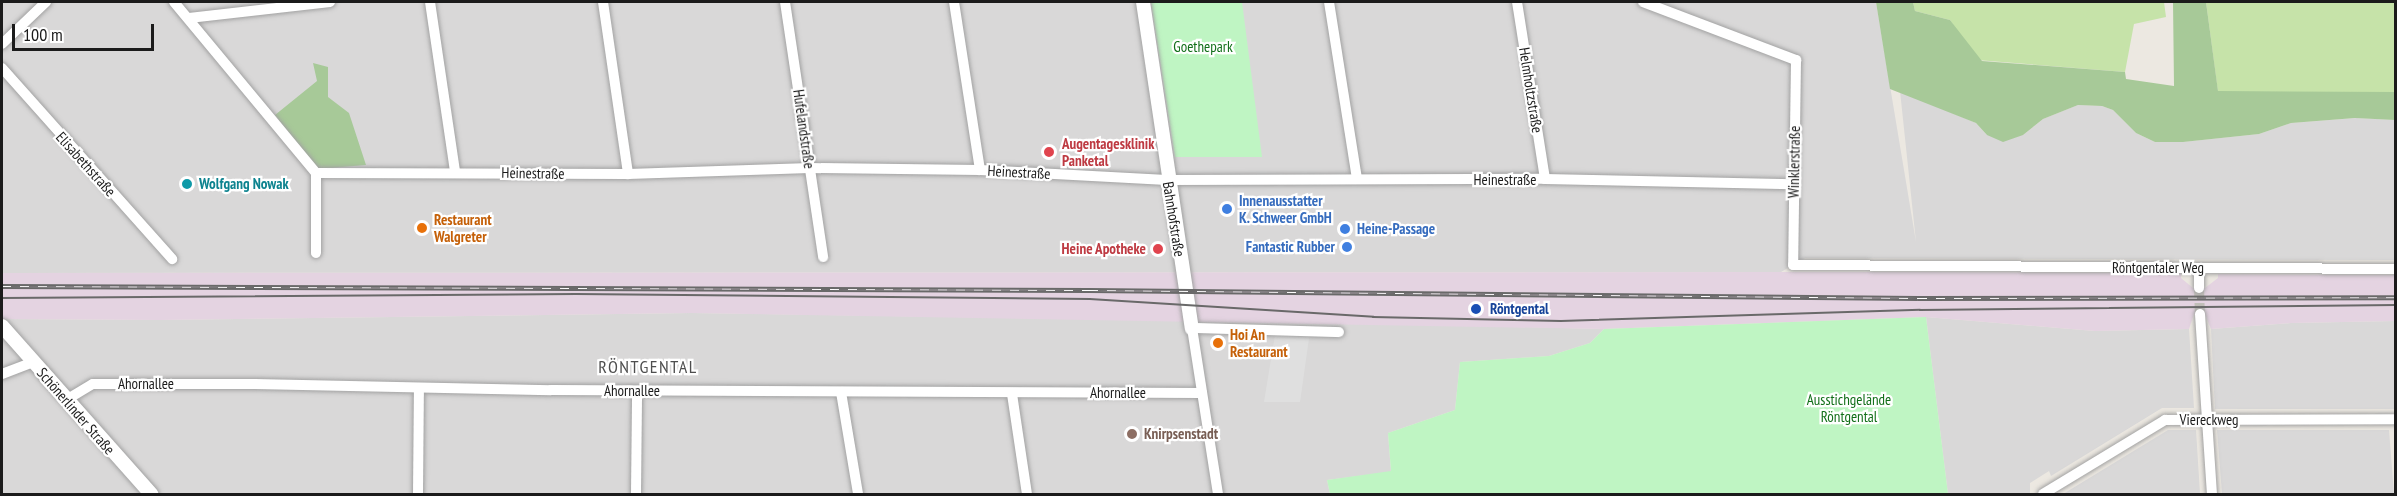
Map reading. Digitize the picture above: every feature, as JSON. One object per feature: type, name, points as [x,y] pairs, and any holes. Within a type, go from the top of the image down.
[{"type":"street","points":[[2,44],[46,2]]},
{"type":"street","points":[[174,2],[316,173],[316,253]]},
{"type":"street","points":[[189,18],[330,2]]},
{"type":"street","points":[[430,2],[455,172]]},
{"type":"street","points":[[603,2],[628,174]]},
{"type":"street","name":"Hufelandstraße","points":[[785,2],[823,257]]},
{"type":"street","points":[[954,2],[980,170]]},
{"type":"street","name":"Bahnhofstraße","points":[[1143,2],[1167,180],[1191,328]]},
{"type":"street","points":[[1329,2],[1357,180]]},
{"type":"street","name":"Helmholtzstraße","points":[[1517,2],[1545,179]]},
{"type":"street","name":"Winklerstraße","points":[[1643,2],[1796,60],[1793,265]]},
{"type":"street","name":"Elisabethstraße","points":[[2,68],[172,259]]},
{"type":"street","name":"Heinestraße","points":[[316,173],[628,174],[810,168],[980,170],[1167,180],[1266,177],[1793,184]]},
{"type":"street","name":"Röntgentaler Weg","points":[[1793,265],[2396,269]]},
{"type":"street","points":[[2199,268],[2199,288]]},
{"type":"street","points":[[2200,314],[2212,495]]},
{"type":"street","name":"Schönerlinder Straße","points":[[2,326],[151,495]]},
{"type":"street","points":[[1218,495],[1191,328],[1339,332]]},
{"type":"street","points":[[2,374],[34,362]]},
{"type":"street","name":"Ahornallee","points":[[66,400],[93,384],[255,384],[637,391],[1202,393]]},
{"type":"street","points":[[418,495],[419,388]]},
{"type":"street","points":[[636,495],[637,391]]},
{"type":"street","points":[[841,392],[858,495]]},
{"type":"street","points":[[1012,394],[1027,495]]},
{"type":"street","name":"Viereckweg","points":[[2043,495],[2165,420],[2396,419]]},
{"type":"shaded area","points":[[2,2],[1876,2],[1916,242],[1900,91],[1976,123],[1987,135],[2023,135],[2043,119],[2078,105],[2102,106],[2113,110],[2136,133],[2155,142],[2183,142],[2259,134],[2291,123],[2356,118],[2395,120],[2395,260],[1805,258],[1781,272],[2,273]]},
{"type":"shaded area","points":[[2,273],[2181,273],[2181,278],[2193,288],[2205,288],[2218,278],[2218,274],[2396,275],[2395,321],[2291,323],[2211,329],[2205,314],[2194,314],[2189,329],[2095,331],[1926,317],[1604,329],[691,313],[160,320],[2,319]]},
{"type":"shaded area","points":[[691,313],[1604,329],[1590,343],[1549,356],[1460,362],[1455,410],[1388,433],[1391,472],[1327,480],[1330,494],[2,494],[2,319],[160,320]]},
{"type":"shaded area","points":[[1926,317],[2095,331],[2189,329],[2194,408],[2162,408],[2051,476],[2049,471],[2030,483],[2030,494],[1948,494]]},
{"type":"shaded area","points":[[2395,321],[2395,409],[2215,409],[2211,329],[2291,323]]},
{"type":"shaded area","points":[[1276,329],[1310,331],[1300,402],[1264,402]]},
{"type":"shaded area","points":[[2168,430],[2196,430],[2200,494],[2063,494]]},
{"type":"shaded area","points":[[2217,430],[2389,430],[2394,494],[2222,494]]},
{"type":"green space","name":"Goethepark","points":[[1151,2],[1242,2],[1262,157],[1175,157]]},
{"type":"green space","points":[[1876,2],[1913,2],[1915,11],[1950,20],[1982,61],[2125,72],[2126,79],[2174,86],[2173,2],[2206,2],[2218,91],[2395,92],[2395,120],[2355,118],[2291,123],[2259,134],[2183,142],[2155,142],[2136,133],[2113,110],[2102,106],[2078,105],[2043,119],[2023,135],[2003,142],[1987,135],[1976,123],[1890,89]]},
{"type":"green space","points":[[1913,2],[2164,2],[2166,17],[2134,24],[2125,72],[1977,60],[1950,20],[1915,11]]},
{"type":"green space","points":[[2206,2],[2395,2],[2395,92],[2218,92]]},
{"type":"green space","points":[[313,63],[328,67],[328,97],[349,113],[366,165],[318,169],[275,115],[317,81]]},
{"type":"green space","name":"Ausstichgelände Röntgental","points":[[1926,317],[1948,494],[1330,494],[1327,480],[1391,471],[1388,433],[1455,410],[1460,362],[1549,356],[1590,343],[1604,329]]},
{"type":"tunnel","points":[[2199,288],[2200,314]]},
{"type":"tram line","points":[[2,298],[576,294],[1090,299],[1373,317],[1561,321],[1920,310],[2396,305]]},
{"type":"railway","points":[[2,286],[1089,290],[1918,298],[2396,297]]},
{"type":"place","name":"Augentagesklinik Panketal","points":[[1049,152]]},
{"type":"place","name":"Wolfgang Nowak","points":[[187,184]]},
{"type":"place","name":"Innenausstatter K. Schweer GmbH","points":[[1227,209]]},
{"type":"place","name":"Restaurant Walgreter","points":[[422,228]]},
{"type":"place","name":"Heine-Passage","points":[[1345,229]]},
{"type":"place","name":"Fantastic Rubber","points":[[1347,247]]},
{"type":"place","name":"Heine Apotheke","points":[[1158,249]]},
{"type":"place","name":"Röntgental","points":[[1476,309]]},
{"type":"place","name":"Hoi An Restaurant","points":[[1218,343]]},
{"type":"place","name":"Knirpsenstadt","points":[[1132,434]]},
{"type":"district","name":"RÖNTGENTAL","points":[[648,367]]}]
